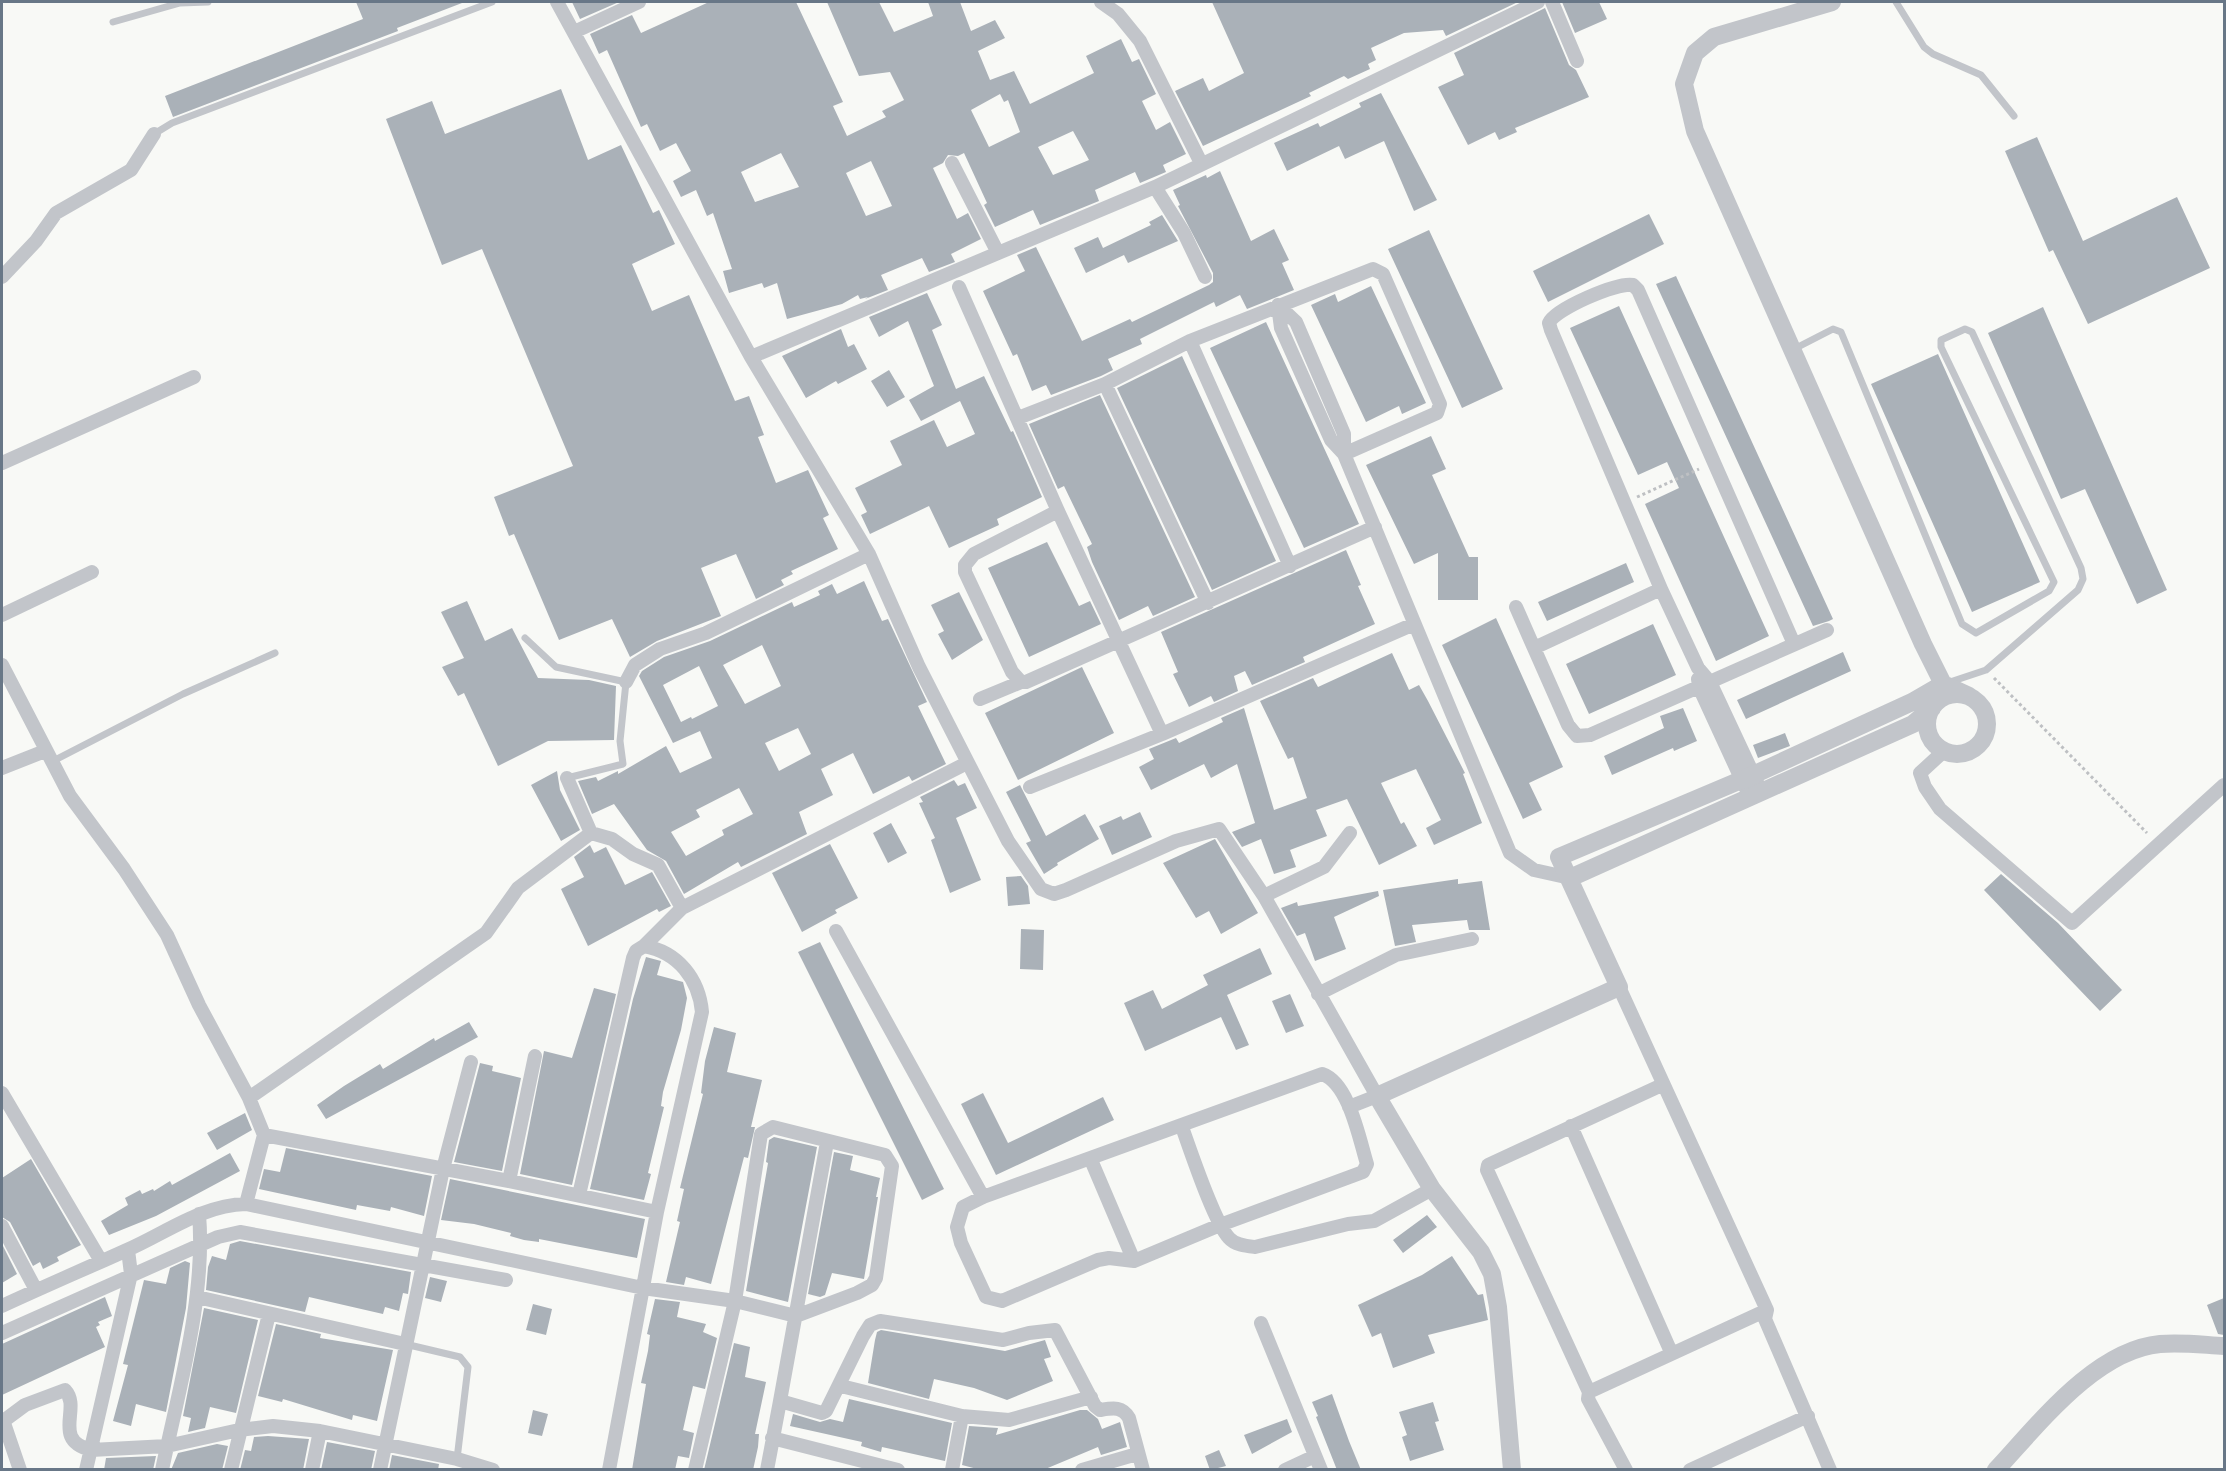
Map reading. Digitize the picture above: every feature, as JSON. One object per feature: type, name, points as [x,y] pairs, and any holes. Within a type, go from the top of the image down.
[{"type":"street","points":[[557,2],[751,357],[869,554],[919,667],[967,763],[1008,841],[1041,889],[1054,894],[1066,890],[1176,841],[1219,829],[1264,897],[1432,1189],[1481,1252],[1492,1274],[1498,1307],[1512,1470]]},
{"type":"street","points":[[574,32],[639,2]]},
{"type":"street","points":[[1101,2],[1118,14],[1140,41],[1201,163]]},
{"type":"street","points":[[751,357],[1155,187],[1538,2]]},
{"type":"street","points":[[1552,2],[1577,61]]},
{"type":"street","points":[[1546,872],[1559,857],[1747,777],[1939,687],[1969,696],[1983,709],[1987,727],[1984,737],[1979,745],[1962,754],[1944,751],[1930,737],[1928,717],[1939,687],[1794,349],[1695,130],[1684,84],[1695,53],[1714,37],[1832,2]]},
{"type":"street","points":[[2,277],[36,241],[56,213],[131,170],[154,134]]},
{"type":"street","points":[[952,163],[998,253]]},
{"type":"street","points":[[1155,187],[1184,233],[1205,277]]},
{"type":"street","points":[[1018,418],[1105,384],[1190,341],[1372,269],[1383,274],[1440,404],[1437,413],[1344,454]]},
{"type":"street","points":[[1755,794],[1661,589],[1549,323],[1556,313],[1628,284],[1638,290],[1794,644]]},
{"type":"street","points":[[959,287],[1058,511],[1162,734]]},
{"type":"street","points":[[1278,305],[1296,322],[1344,434],[1344,454],[1510,853],[1524,865],[1570,878],[1913,724],[1944,697],[1960,694],[1969,696]]},
{"type":"street","points":[[1190,341],[1290,566]]},
{"type":"street","points":[[2,463],[194,377]]},
{"type":"street","points":[[1105,384],[1208,603]]},
{"type":"street","points":[[1021,682],[1012,672],[965,572],[965,565],[974,554],[1058,511]]},
{"type":"street","points":[[980,699],[1026,682],[1208,603],[1375,527]]},
{"type":"street","points":[[626,682],[635,665],[660,649],[706,633],[869,554]]},
{"type":"street","points":[[2,615],[92,572]]},
{"type":"street","points":[[1534,648],[1661,589]]},
{"type":"street","points":[[1516,607],[1568,725],[1577,736],[1590,735],[1827,630]]},
{"type":"street","points":[[1030,787],[1162,734],[1414,624]]},
{"type":"street","points":[[2,665],[70,796],[110,850],[167,935],[199,1005],[249,1098],[264,1135],[246,1204]]},
{"type":"street","points":[[1944,751],[1920,773],[1925,787],[1940,809],[2070,923],[2078,920],[2224,785]]},
{"type":"street","points":[[2,768],[48,756]]},
{"type":"street","points":[[579,1195],[636,951],[644,946],[682,908],[967,763]]},
{"type":"street","points":[[567,778],[591,833]]},
{"type":"street","points":[[591,833],[612,839],[633,854],[658,865],[682,908]]},
{"type":"street","points":[[249,1098],[486,933],[518,888],[591,833]]},
{"type":"street","points":[[1264,897],[1324,867],[1350,833]]},
{"type":"street","points":[[1559,857],[1767,1310],[1765,1319],[1830,1470]]},
{"type":"street","points":[[836,931],[983,1197]]},
{"type":"street","points":[[1318,994],[1396,955],[1472,939]]},
{"type":"street","points":[[609,1470],[657,1212],[702,1012],[701,998],[693,978],[678,962],[655,948],[644,946]]},
{"type":"street","points":[[1349,1107],[1619,987]]},
{"type":"street","points":[[508,1181],[535,1056]]},
{"type":"street","points":[[380,1470],[443,1169],[471,1062]]},
{"type":"street","points":[[1322,1074],[1336,1082],[1349,1107],[1366,1164],[1363,1172],[1220,1225],[1134,1262],[1118,1258],[1098,1260],[1002,1301],[986,1297],[961,1243],[957,1227],[963,1207],[983,1197],[1182,1127],[1322,1074]]},
{"type":"street","points":[[1626,1470],[1588,1399],[1589,1392],[1487,1170],[1492,1161],[1662,1085]]},
{"type":"street","points":[[2,1093],[101,1261]]},
{"type":"street","points":[[1571,1126],[1671,1352]]},
{"type":"street","points":[[2,1306],[128,1250],[200,1214],[230,1205],[246,1204],[643,1287],[735,1301],[796,1316],[856,1293],[872,1285],[876,1278],[892,1166],[885,1155],[773,1127],[761,1134],[735,1301],[695,1470]]},
{"type":"street","points":[[1182,1127],[1220,1225],[1230,1240],[1255,1247],[1348,1224],[1374,1221],[1432,1189]]},
{"type":"street","points":[[264,1135],[657,1212]]},
{"type":"street","points":[[767,1470],[827,1142]]},
{"type":"street","points":[[1091,1160],[1134,1262]]},
{"type":"street","points":[[162,1470],[197,1297],[202,1245],[200,1214]]},
{"type":"street","points":[[2,1226],[36,1290]]},
{"type":"street","points":[[2,1333],[131,1274],[229,1233],[251,1233],[506,1280]]},
{"type":"street","points":[[86,1470],[131,1274],[128,1250]]},
{"type":"street","points":[[197,1297],[405,1344]]},
{"type":"street","points":[[1589,1392],[1671,1352],[1767,1310]]},
{"type":"street","points":[[231,1470],[269,1314]]},
{"type":"street","points":[[780,1401],[822,1413],[829,1409],[863,1336],[870,1325],[880,1321],[1003,1340],[1029,1333],[1055,1330],[1090,1397],[1100,1410],[1116,1408],[1125,1410],[1130,1418],[1137,1454],[1143,1470]]},
{"type":"street","points":[[1261,1323],[1321,1470]]},
{"type":"street","points":[[1996,1470],[2054,1407],[2084,1380],[2134,1350],[2160,1344],[2224,1346]]},
{"type":"street","points":[[840,1386],[962,1416],[1009,1420],[1090,1397]]},
{"type":"street","points":[[20,1470],[2,1422],[25,1405],[65,1390],[71,1398],[69,1423],[74,1441],[79,1447],[90,1450],[167,1446],[239,1430],[273,1426],[320,1431],[386,1445],[456,1464],[494,1470]]},
{"type":"street","points":[[952,1470],[962,1416]]},
{"type":"street","points":[[1690,1470],[1808,1416]]},
{"type":"street","points":[[312,1470],[320,1431]]},
{"type":"street","points":[[772,1438],[898,1470]]},
{"type":"street","points":[[1082,1470],[1137,1454]]},
{"type":"street","points":[[1284,1470],[1315,1456]]},
{"type":"lane","points":[[112,22],[180,3],[208,2]]},
{"type":"lane","points":[[154,134],[172,123],[492,2]]},
{"type":"lane","points":[[1896,2],[1924,47],[1932,54],[1981,75],[2014,116]]},
{"type":"lane","points":[[1794,349],[1833,329],[1841,332],[1962,624],[1976,633],[2049,591],[2054,582],[1941,346],[1941,339],[1965,329],[1972,332],[2081,568],[2083,579],[2078,590],[1986,670],[1939,687]]},
{"type":"lane","points":[[525,638],[556,667],[626,682],[620,741],[623,764],[567,778]]},
{"type":"lane","points":[[48,756],[275,653]]},
{"type":"lane","points":[[405,1344],[460,1357],[468,1367],[456,1464]]},
{"type":"path","points":[[1624,502],[1715,462]]},
{"type":"path","points":[[1986,670],[2159,844]]},
{"type":"building","points":[[356,2],[462,3],[397,28],[398,31],[173,117],[165,96],[363,19]]},
{"type":"building","points":[[572,2],[619,2],[580,19]]},
{"type":"building","points":[[709,2],[796,2],[843,102],[833,106],[847,136],[886,117],[882,111],[904,100],[890,72],[859,76],[827,2],[879,2],[894,32],[933,16],[928,2],[960,2],[971,31],[995,20],[1005,38],[978,51],[990,80],[1014,71],[1030,104],[1094,73],[1086,56],[1121,39],[1132,62],[1139,59],[1156,94],[1142,101],[1156,130],[1170,122],[1186,154],[1163,165],[1166,172],[1140,183],[1135,172],[1095,190],[1099,201],[1040,225],[1033,210],[995,227],[984,205],[987,203],[964,153],[958,156],[948,155],[943,163],[933,168],[957,219],[968,213],[981,239],[951,254],[955,262],[929,272],[922,258],[881,275],[888,290],[865,299],[868,297],[860,299],[858,295],[842,304],[787,319],[777,283],[764,288],[762,283],[729,293],[723,271],[732,269],[713,213],[707,216],[696,190],[681,197],[673,181],[691,171],[676,143],[660,151],[647,124],[641,127],[607,50],[599,54],[590,34],[632,15],[641,33]],"holes":[[[1000,94],[1004,102],[1008,100],[1020,132],[989,147],[971,110]],[[1073,131],[1089,160],[1053,175],[1038,147]],[[781,153],[799,187],[755,202],[741,172]],[[871,161],[892,206],[866,216],[846,173]]]},
{"type":"building","points":[[1212,2],[1518,2],[1446,36],[1443,30],[1404,33],[1371,48],[1376,60],[1368,64],[1370,69],[1348,79],[1344,76],[1309,93],[1311,96],[1203,146],[1175,91],[1203,78],[1209,91],[1244,73]]},
{"type":"building","points":[[1562,2],[1599,2],[1607,19],[1575,33]]},
{"type":"building","points":[[1545,8],[1569,65],[1576,70],[1589,97],[1515,128],[1517,132],[1499,140],[1495,132],[1468,145],[1438,87],[1464,75],[1454,53]]},
{"type":"building","points":[[561,89],[588,160],[621,145],[653,213],[659,210],[675,244],[632,264],[652,311],[689,295],[735,401],[749,396],[764,435],[758,437],[776,483],[808,470],[829,515],[823,518],[838,549],[791,571],[793,574],[781,580],[784,585],[756,599],[736,554],[701,568],[721,616],[657,641],[630,657],[612,619],[559,640],[514,534],[509,536],[494,497],[573,466],[482,249],[442,265],[386,119],[432,101],[445,134]]},
{"type":"building","points":[[1381,93],[1437,200],[1414,211],[1384,141],[1345,159],[1339,146],[1287,171],[1274,143],[1318,123],[1320,127],[1361,107],[1359,103]]},
{"type":"building","points":[[2037,137],[2083,241],[2177,197],[2210,268],[2088,324],[2053,250],[2049,252],[2005,151]]},
{"type":"building","points":[[1220,171],[1251,241],[1274,229],[1289,260],[1282,263],[1294,290],[1247,309],[1240,295],[1216,307],[1214,302],[1140,339],[1142,344],[1108,359],[1113,370],[1101,376],[1051,395],[1046,385],[1032,391],[1017,354],[1013,356],[983,291],[1025,271],[1017,255],[1036,247],[1082,341],[1130,319],[1132,322],[1209,285],[1213,282],[1213,273],[1178,206],[1180,205],[1173,190]]},
{"type":"building","points":[[1649,214],[1664,244],[1548,302],[1533,271]]},
{"type":"building","points":[[1162,215],[1178,241],[1128,263],[1124,255],[1086,273],[1074,248],[1098,237],[1103,248],[1151,225],[1149,222]]},
{"type":"building","points":[[1429,230],[1503,389],[1462,408],[1388,249]]},
{"type":"building","points":[[1676,276],[1833,619],[1829,621],[1813,626],[1656,284]]},
{"type":"building","points":[[1371,286],[1426,403],[1402,414],[1399,406],[1366,422],[1311,305],[1335,294],[1338,302]]},
{"type":"building","points":[[927,293],[942,325],[932,330],[956,389],[984,376],[1011,432],[1013,431],[1042,497],[997,519],[999,525],[949,548],[929,506],[870,534],[861,515],[867,512],[855,488],[902,465],[890,441],[934,420],[947,447],[975,434],[960,401],[921,421],[909,400],[934,386],[908,321],[879,337],[869,317]]},
{"type":"building","points":[[1619,306],[1769,636],[1716,661],[1645,504],[1679,488],[1667,462],[1638,475],[1570,328]]},
{"type":"building","points":[[2043,307],[2167,590],[2137,604],[2085,489],[2061,499],[1988,333]]},
{"type":"building","points":[[1266,322],[1359,524],[1304,548],[1210,348]]},
{"type":"building","points":[[841,329],[848,347],[854,344],[867,369],[838,384],[836,381],[806,398],[782,356]]},
{"type":"building","points":[[1938,354],[2040,582],[1972,612],[1871,384]]},
{"type":"building","points":[[1182,356],[1276,561],[1212,590],[1117,388]]},
{"type":"building","points":[[889,370],[905,397],[887,407],[871,381]]},
{"type":"building","points":[[1100,395],[1195,597],[1153,616],[1148,606],[1119,620],[1092,562],[1087,547],[1092,544],[1064,486],[1058,489],[1029,424]]},
{"type":"building","points":[[1431,436],[1446,469],[1432,475],[1469,557],[1478,557],[1478,600],[1438,600],[1438,553],[1414,564],[1366,465]]},
{"type":"building","points":[[1047,542],[1079,606],[1090,601],[1101,624],[1029,657],[988,568]]},
{"type":"building","points":[[1346,550],[1361,585],[1358,586],[1375,624],[1303,657],[1305,662],[1252,685],[1245,671],[1234,676],[1238,691],[1214,702],[1211,696],[1189,707],[1173,674],[1178,672],[1161,632]]},
{"type":"building","points":[[1626,563],[1634,582],[1547,621],[1538,602]]},
{"type":"building","points":[[864,581],[882,621],[888,619],[927,702],[918,706],[946,764],[912,781],[909,776],[873,794],[853,753],[821,769],[833,795],[799,812],[807,834],[741,867],[738,862],[684,894],[666,861],[647,850],[614,804],[592,814],[578,781],[596,777],[598,781],[618,771],[618,774],[666,746],[680,773],[712,758],[700,731],[673,743],[639,676],[642,671],[664,657],[710,641],[792,602],[794,607],[820,595],[818,591],[832,584],[837,594]],"holes":[[[762,645],[781,686],[745,704],[723,665]],[[699,666],[718,706],[681,722],[663,685]],[[798,728],[811,754],[779,771],[765,743]],[[739,788],[753,814],[722,830],[724,835],[686,856],[671,832],[700,817],[696,810]]]},
{"type":"building","points":[[959,592],[983,640],[952,660],[938,634],[944,631],[931,605]]},
{"type":"building","points":[[467,601],[485,641],[512,628],[538,678],[589,680],[616,686],[614,740],[548,741],[498,766],[464,693],[458,696],[442,667],[464,658],[441,612]]},
{"type":"building","points":[[1496,618],[1563,767],[1529,783],[1542,810],[1523,819],[1442,645]]},
{"type":"building","points":[[1653,624],[1676,675],[1589,714],[1566,664]]},
{"type":"building","points":[[1843,652],[1851,671],[1746,719],[1737,700]]},
{"type":"building","points":[[1392,653],[1409,690],[1419,685],[1428,701],[1465,773],[1463,774],[1482,823],[1434,845],[1426,828],[1441,820],[1416,769],[1381,783],[1401,824],[1404,822],[1417,846],[1379,865],[1347,799],[1316,810],[1327,836],[1290,850],[1296,867],[1274,874],[1261,839],[1242,847],[1232,832],[1255,823],[1237,764],[1211,778],[1204,764],[1151,790],[1139,767],[1154,759],[1149,749],[1176,738],[1179,743],[1223,722],[1221,718],[1244,708],[1274,810],[1307,798],[1293,757],[1288,759],[1260,701],[1313,678],[1318,687]]},
{"type":"building","points":[[1082,667],[1114,733],[1018,780],[985,713]]},
{"type":"building","points":[[1683,708],[1697,741],[1674,751],[1673,748],[1612,775],[1604,756],[1664,728],[1660,716]]},
{"type":"building","points":[[1785,733],[1790,746],[1758,758],[1753,745]]},
{"type":"building","points":[[557,771],[560,790],[580,830],[561,841],[531,785]]},
{"type":"building","points":[[954,780],[958,786],[965,783],[977,808],[956,818],[981,880],[950,893],[931,840],[935,838],[919,803],[923,802],[920,797]]},
{"type":"building","points":[[1020,785],[1046,836],[1085,814],[1099,839],[1057,863],[1058,865],[1044,874],[1026,843],[1031,841],[1006,792]]},
{"type":"building","points":[[1140,812],[1152,837],[1112,855],[1099,826],[1121,816],[1123,820]]},
{"type":"building","points":[[891,823],[907,853],[888,863],[873,833]]},
{"type":"building","points":[[1215,839],[1258,913],[1221,934],[1209,911],[1196,918],[1163,863]]},
{"type":"building","points":[[830,844],[858,898],[835,910],[837,913],[802,932],[772,873]]},
{"type":"building","points":[[590,845],[594,853],[606,847],[625,885],[652,872],[671,906],[659,912],[657,909],[588,946],[561,889],[584,877],[574,857]]},
{"type":"building","points":[[2001,874],[2058,923],[2122,990],[2100,1011],[1984,890]]},
{"type":"building","points":[[1021,876],[1028,886],[1030,904],[1008,906],[1006,877]]},
{"type":"building","points":[[1458,879],[1458,884],[1482,881],[1490,930],[1469,930],[1467,920],[1412,925],[1416,942],[1395,946],[1383,890]]},
{"type":"building","points":[[1378,891],[1379,896],[1334,917],[1346,949],[1315,961],[1305,933],[1297,936],[1281,908],[1297,902],[1298,906]]},
{"type":"building","points":[[1021,929],[1044,930],[1043,970],[1020,969]]},
{"type":"building","points":[[820,942],[944,1189],[922,1200],[798,952]]},
{"type":"building","points":[[1260,948],[1272,974],[1227,995],[1249,1045],[1236,1050],[1221,1017],[1145,1051],[1124,1003],[1153,990],[1162,1009],[1208,985],[1203,975]]},
{"type":"building","points":[[646,957],[661,961],[657,975],[683,982],[687,998],[681,1030],[663,1092],[661,1106],[664,1107],[644,1200],[590,1189],[633,999]]},
{"type":"building","points":[[594,988],[616,994],[572,1185],[520,1174],[544,1051],[572,1058]]},
{"type":"building","points":[[1290,994],[1304,1026],[1286,1033],[1272,1001]]},
{"type":"building","points":[[469,1022],[478,1037],[326,1119],[317,1105],[380,1064],[383,1069],[434,1038],[435,1041]]},
{"type":"building","points":[[714,1027],[736,1033],[727,1072],[762,1080],[751,1127],[755,1127],[748,1158],[744,1157],[711,1284],[686,1277],[684,1285],[666,1282],[680,1222],[677,1221],[684,1189],[680,1188],[703,1094],[701,1093],[705,1061]]},
{"type":"building","points":[[480,1063],[493,1066],[492,1071],[521,1078],[502,1171],[454,1162]]},
{"type":"building","points":[[983,1093],[1008,1143],[1103,1097],[1114,1120],[996,1175],[961,1104]]},
{"type":"building","points":[[245,1113],[252,1130],[217,1150],[207,1133]]},
{"type":"building","points":[[774,1137],[817,1147],[788,1302],[746,1291],[768,1163],[766,1162],[769,1140]]},
{"type":"building","points":[[286,1148],[432,1176],[424,1216],[391,1207],[390,1211],[357,1205],[356,1210],[259,1189],[264,1169],[280,1172]]},
{"type":"building","points":[[834,1152],[853,1156],[850,1170],[880,1178],[864,1279],[832,1273],[825,1295],[820,1297],[808,1294]]},
{"type":"building","points":[[230,1153],[240,1171],[156,1216],[109,1235],[101,1221],[128,1205],[125,1198],[140,1190],[142,1194],[153,1189],[154,1191],[170,1181],[172,1185]]},
{"type":"building","points":[[31,1159],[81,1245],[57,1257],[59,1261],[43,1269],[40,1262],[33,1266],[10,1222],[2,1217],[2,1178]]},
{"type":"building","points":[[450,1179],[645,1219],[637,1258],[539,1239],[539,1242],[524,1240],[510,1236],[511,1233],[474,1224],[441,1220]]},
{"type":"building","points":[[1427,1215],[1437,1227],[1403,1253],[1393,1240]]},
{"type":"building","points":[[240,1241],[411,1272],[408,1294],[403,1293],[399,1311],[385,1307],[383,1314],[309,1297],[305,1312],[206,1290],[208,1267],[212,1256],[226,1260],[230,1244]]},
{"type":"building","points":[[2,1244],[17,1274],[2,1283]]},
{"type":"building","points":[[1452,1256],[1478,1295],[1483,1294],[1488,1320],[1428,1335],[1435,1353],[1393,1368],[1381,1333],[1372,1337],[1358,1305],[1422,1275]]},
{"type":"building","points":[[185,1261],[190,1263],[186,1308],[166,1412],[136,1404],[131,1426],[113,1421],[128,1365],[123,1364],[144,1280],[166,1284],[170,1268]]},
{"type":"building","points":[[430,1277],[447,1281],[441,1302],[425,1298]]},
{"type":"building","points":[[105,1297],[112,1316],[98,1322],[100,1325],[96,1327],[105,1347],[2,1395],[2,1344]]},
{"type":"building","points":[[2224,1298],[2224,1335],[2218,1334],[2207,1305]]},
{"type":"building","points":[[655,1299],[680,1302],[677,1317],[706,1324],[703,1332],[717,1338],[705,1389],[693,1386],[689,1403],[683,1430],[694,1433],[689,1458],[678,1456],[675,1470],[632,1470],[646,1384],[641,1383],[650,1335],[647,1334]]},
{"type":"building","points":[[533,1304],[552,1309],[546,1335],[526,1330]]},
{"type":"building","points":[[204,1308],[258,1320],[236,1413],[210,1407],[205,1428],[188,1432],[191,1418],[183,1416]]},
{"type":"building","points":[[276,1324],[321,1334],[320,1338],[393,1350],[377,1421],[353,1415],[352,1420],[283,1399],[282,1402],[258,1396]]},
{"type":"building","points":[[881,1330],[1005,1351],[1045,1340],[1051,1357],[1044,1359],[1053,1381],[1007,1400],[974,1388],[934,1379],[929,1399],[868,1383],[875,1340],[877,1332]]},
{"type":"building","points":[[734,1343],[750,1347],[745,1377],[766,1382],[755,1434],[759,1434],[753,1470],[704,1470]]},
{"type":"building","points":[[1332,1394],[1361,1470],[1337,1470],[1316,1417],[1318,1416],[1312,1402]]},
{"type":"building","points":[[849,1399],[952,1423],[945,1461],[882,1447],[881,1452],[861,1446],[862,1442],[790,1426],[793,1414],[820,1422],[830,1419],[843,1422]]},
{"type":"building","points":[[1433,1402],[1439,1421],[1435,1422],[1444,1450],[1410,1461],[1402,1437],[1407,1435],[1399,1412]]},
{"type":"building","points":[[533,1410],[548,1414],[542,1436],[528,1433]]},
{"type":"building","points":[[1080,1410],[1087,1410],[1098,1419],[1102,1429],[1120,1422],[1127,1447],[1101,1455],[1098,1447],[1043,1470],[981,1470],[962,1465],[969,1426],[998,1428],[996,1435]]},
{"type":"building","points":[[1287,1419],[1292,1432],[1252,1454],[1244,1435]]},
{"type":"building","points":[[254,1437],[309,1439],[303,1470],[240,1470],[245,1450],[251,1451]]},
{"type":"building","points":[[327,1442],[375,1451],[371,1470],[321,1470]]},
{"type":"building","points":[[217,1444],[228,1446],[222,1470],[171,1470],[178,1453]]},
{"type":"building","points":[[1219,1450],[1226,1466],[1210,1470],[1205,1456]]},
{"type":"building","points":[[392,1455],[439,1464],[438,1470],[389,1470]]},
{"type":"building","points":[[156,1456],[153,1470],[104,1470],[106,1458]]}]
